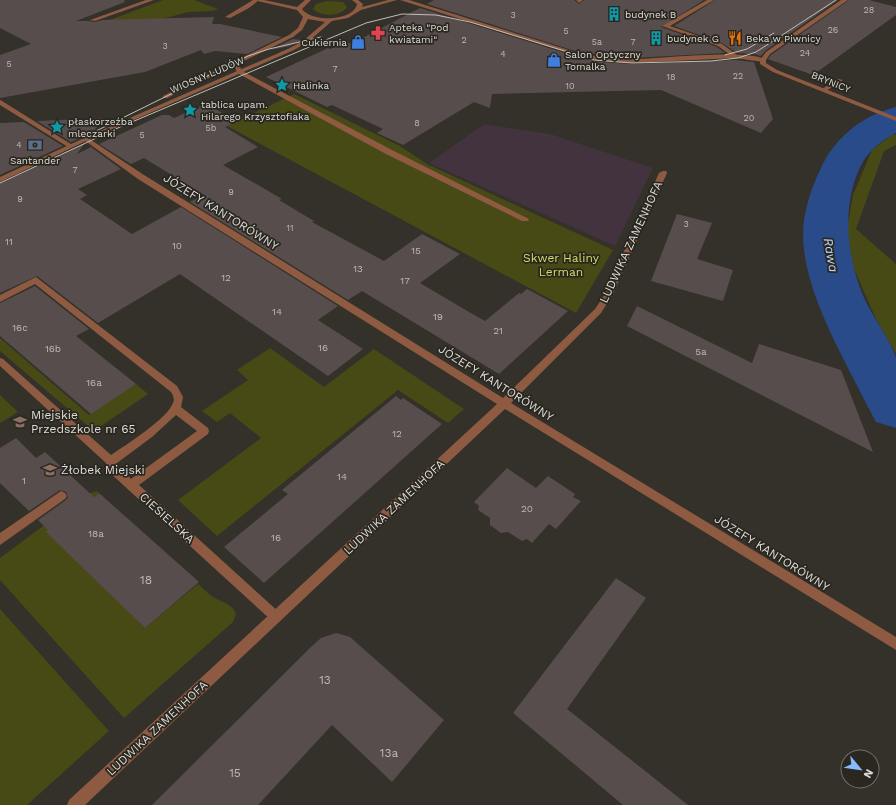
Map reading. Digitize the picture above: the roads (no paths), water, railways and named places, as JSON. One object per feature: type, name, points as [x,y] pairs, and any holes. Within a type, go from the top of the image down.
[{"type":"street","points":[[93,20],[152,0]]},
{"type":"street","points":[[228,17],[247,8],[256,0],[299,9],[306,17],[330,20],[346,18],[359,9],[394,0]]},
{"type":"street","points":[[299,9],[300,6],[308,0]]},
{"type":"street","points":[[355,0],[360,4],[359,9]]},
{"type":"street","points":[[404,0],[570,52],[599,59],[632,61],[735,56],[762,60],[768,53],[845,0]]},
{"type":"street","points":[[711,0],[665,26],[720,45],[735,56]]},
{"type":"street","name":"WIOSNY LUDÓW","points":[[86,139],[235,62],[291,36],[300,28],[306,17]]},
{"type":"street","name":"WIOSNY LUDÓW","points":[[0,180],[70,146],[292,49],[306,41],[330,20]]},
{"type":"street","name":"BRYNICY","points":[[762,60],[766,67],[896,119]]},
{"type":"street","points":[[235,62],[238,72],[389,152],[525,219]]},
{"type":"street","points":[[824,90],[840,80]]},
{"type":"street","points":[[0,102],[70,146]]},
{"type":"street","name":"JÓZEFY KANTORÓWNY","points":[[86,139],[141,177],[503,403],[896,644]]},
{"type":"street","name":"LUDWIKA ZAMENHOFA","points":[[74,805],[503,403],[598,311],[609,294],[663,173]]},
{"type":"street","points":[[0,299],[36,280],[174,389],[178,395],[179,402],[171,416],[111,461]]},
{"type":"street","name":"CIESIELSKA","points":[[0,361],[111,461],[113,469],[276,617]]},
{"type":"street","points":[[131,485],[204,431],[176,409]]},
{"type":"street","points":[[0,540],[61,496]]},
{"type":"waterway","name":"Rawa","points":[[896,118],[870,132],[846,156],[833,186],[826,220],[827,252],[842,303],[896,407]]},
{"type":"tram line","points":[[0,183],[120,127],[366,23],[402,14],[436,15],[470,22],[594,60],[632,63],[711,61],[738,58],[756,52],[836,0]]},
{"type":"tram line","points":[[725,55],[747,49],[774,33]]},
{"type":"tram line","points":[[90,134],[248,56],[269,49],[321,37]]},
{"type":"place","name":"budynek B","points":[[614,14]]},
{"type":"place","name":"Apteka \"Pod kwiatami\"","points":[[378,33]]},
{"type":"place","name":"budynek G","points":[[656,38]]},
{"type":"place","name":"Beka w Piwnicy","points":[[735,38]]},
{"type":"place","name":"Cukiernia","points":[[358,42]]},
{"type":"place","name":"Salon Optyczny Tomalka","points":[[554,60]]},
{"type":"place","name":"Halinka","points":[[282,85]]},
{"type":"place","name":"tablica upam. Hilarego Krzysztofiaka","points":[[190,110]]},
{"type":"place","name":"płaskorzeźba mleczarki","points":[[57,127]]},
{"type":"place","name":"Santander","points":[[35,145]]},
{"type":"place","name":"Miejskie Przedszkole nr 65","points":[[20,422]]},
{"type":"place","name":"Żłobek Miejski","points":[[50,470]]},
{"type":"park label","name":"Skwer Haliny Lerman","points":[[561,265]]}]
